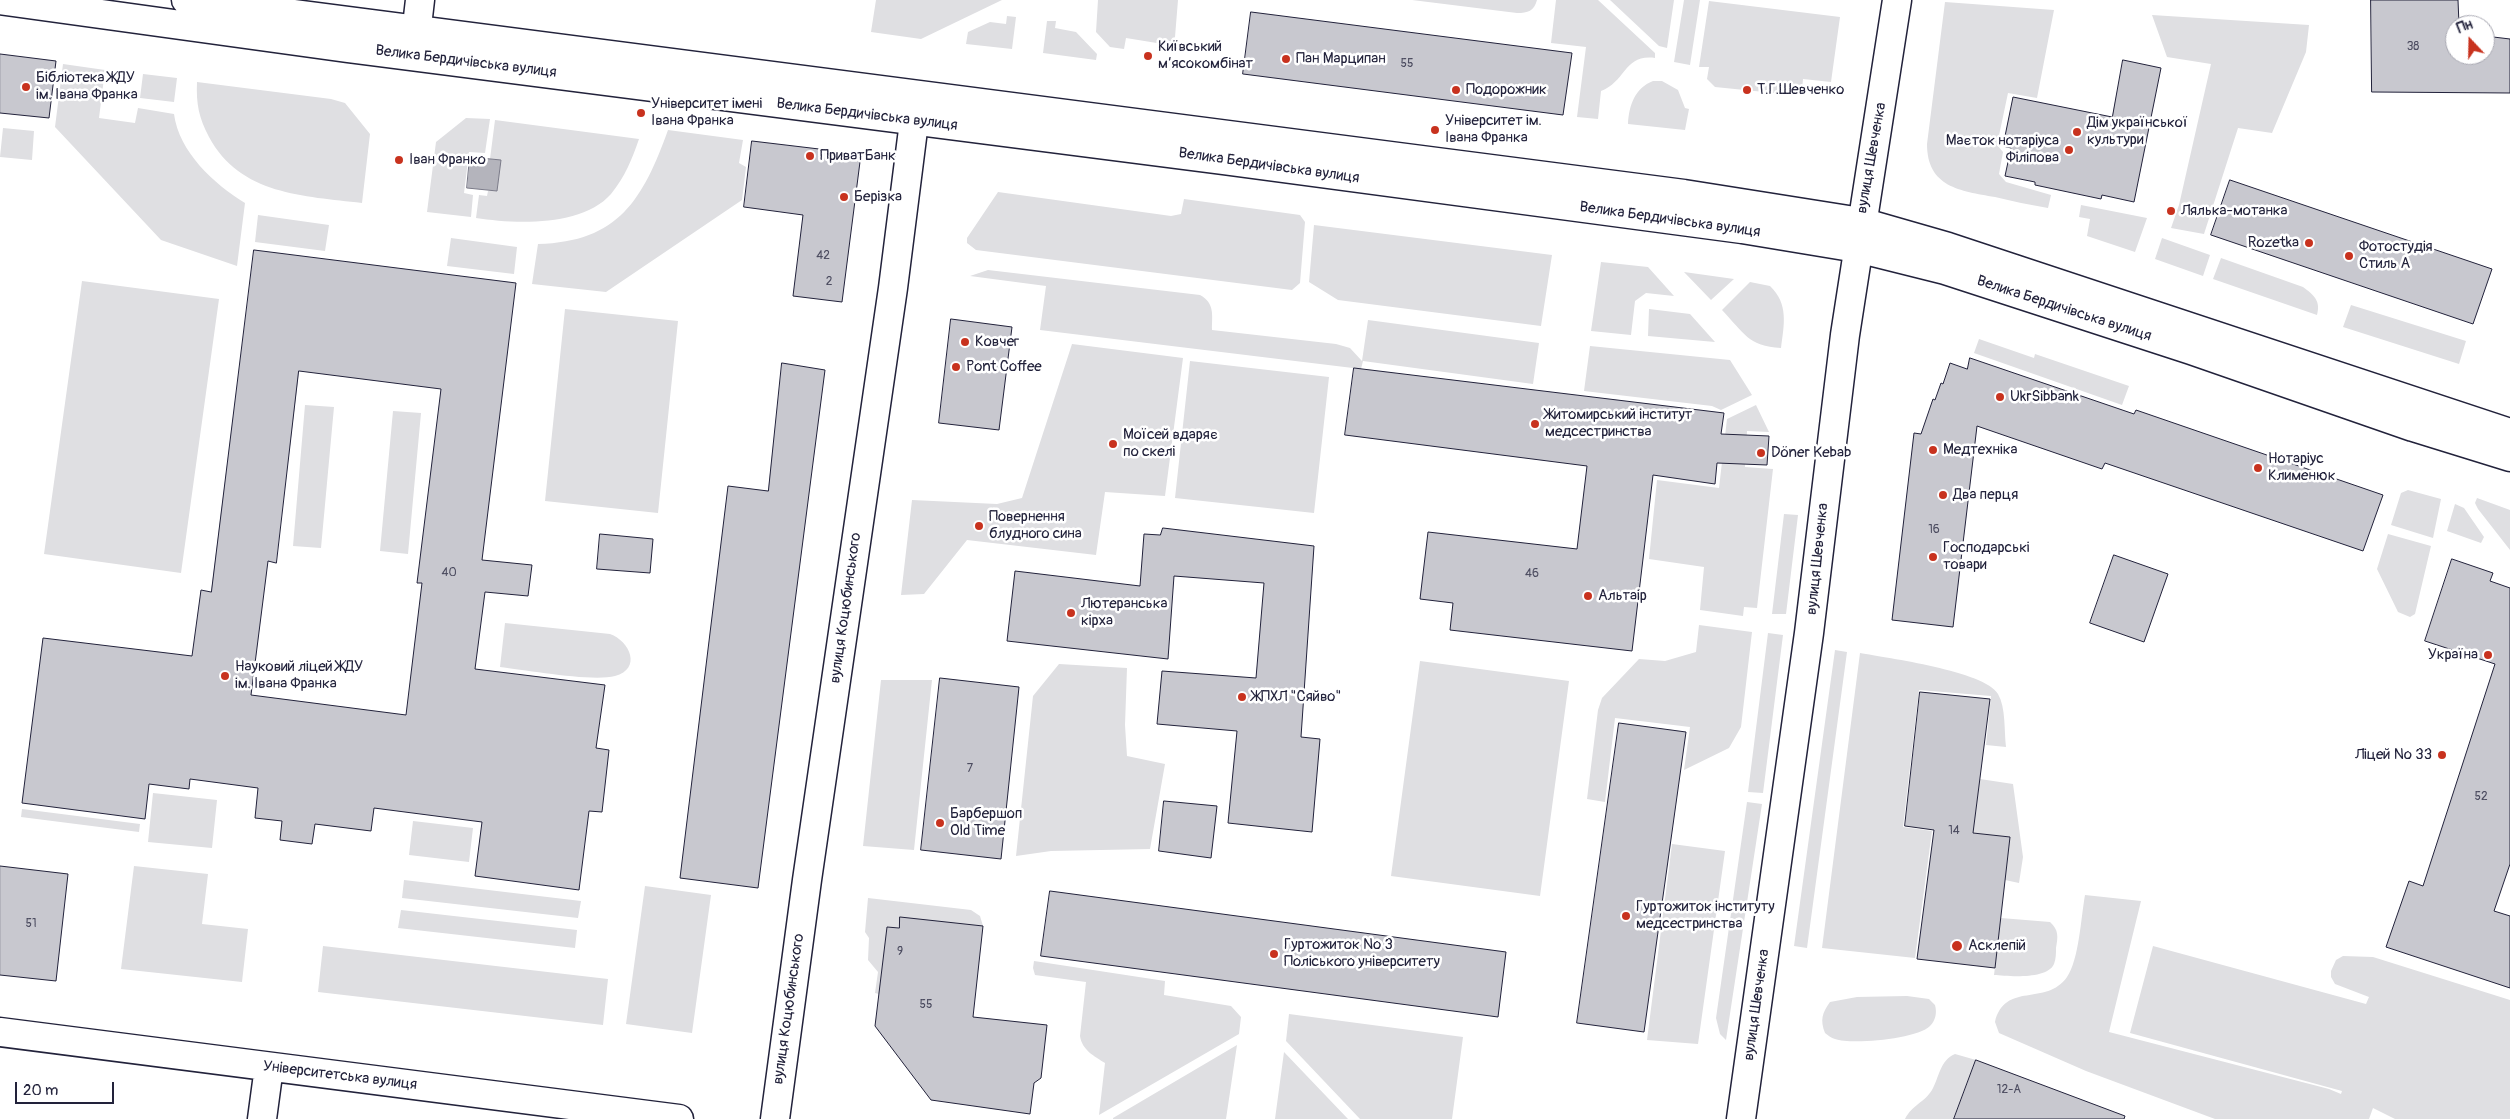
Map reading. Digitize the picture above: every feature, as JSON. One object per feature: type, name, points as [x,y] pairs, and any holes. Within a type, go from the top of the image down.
[{"type":"main road","name":"Велика Бердичівська вулиця","points":[[0,0],[414,56],[916,109]]},
{"type":"main road","name":"Велика Бердичівська вулиця","points":[[186,0],[417,30],[1224,160],[1742,229],[1859,235],[1948,246],[2510,433]]},
{"type":"main road","points":[[414,56],[420,0]]},
{"type":"main road","name":"вулиця Шевченка","points":[[1741,1119],[1809,634],[1834,410],[1859,235],[1897,0]]},
{"type":"main road","name":"вулиця Коцюбинського","points":[[775,1119],[807,880],[893,288],[916,109]]},
{"type":"main road","name":"Велика Бердичівська вулиця","points":[[1859,235],[1945,270],[2191,350],[2413,427],[2510,457]]},
{"type":"main road","name":"Університетська вулиця","points":[[0,1032],[679,1119]]},
{"type":"main road","points":[[262,1119],[269,1067]]},
{"type":"shaded area","points":[[876,0],[1002,0],[921,39],[871,32]]},
{"type":"shaded area","points":[[1098,0],[1178,0],[1175,37],[1169,45],[1126,38],[1124,49],[1110,47],[1096,32]]},
{"type":"shaded area","points":[[1412,0],[1537,0],[1530,11],[1517,13]]},
{"type":"shaded area","points":[[1556,0],[1598,0],[1655,53],[1655,58],[1637,60],[1631,64],[1616,81],[1601,91],[1598,119],[1577,117],[1586,47],[1551,43]]},
{"type":"shaded area","points":[[1610,0],[1674,0],[1667,48],[1659,46]]},
{"type":"shaded area","points":[[1684,0],[1700,0],[1690,65],[1674,62]]},
{"type":"shaded area","points":[[1709,1],[1840,17],[1831,82],[1803,79],[1802,90],[1794,95],[1715,87],[1707,79],[1709,67],[1699,67]]},
{"type":"shaded area","points":[[1945,2],[2054,10],[2037,98],[2008,93],[1997,145],[2003,152],[1999,174],[2006,182],[2051,195],[2048,208],[1958,189],[1939,178],[1933,170],[1928,158],[1927,144]]},
{"type":"shaded area","points":[[2152,15],[2309,25],[2306,52],[2272,133],[2238,128],[2204,234],[2171,228],[2179,205],[2211,64],[2167,57]]},
{"type":"shaded area","points":[[1007,16],[1016,17],[1012,49],[966,44],[968,32],[990,22],[1006,24]]},
{"type":"shaded area","points":[[1047,21],[1056,21],[1055,28],[1076,32],[1097,54],[1096,60],[1043,53]]},
{"type":"shaded area","points":[[63,64],[105,70],[99,118],[135,123],[138,108],[174,114],[177,128],[190,154],[210,177],[245,203],[237,266],[161,240],[55,127]]},
{"type":"shaded area","points":[[143,74],[177,78],[174,102],[140,98]]},
{"type":"shaded area","points":[[1653,81],[1662,81],[1678,90],[1685,108],[1689,109],[1685,130],[1628,124],[1634,98],[1642,88]]},
{"type":"shaded area","points":[[197,82],[331,99],[345,103],[370,134],[362,203],[318,198],[275,189],[256,182],[238,171],[222,156],[209,137],[199,111]]},
{"type":"shaded area","points":[[466,118],[490,119],[485,153],[469,152],[464,193],[473,195],[471,217],[427,212],[436,142]]},
{"type":"shaded area","points":[[495,120],[639,139],[628,168],[616,188],[598,205],[583,213],[566,218],[528,222],[476,218],[479,195],[487,196],[488,191],[497,191],[501,160],[490,159]]},
{"type":"shaded area","points":[[3,128],[34,131],[32,160],[0,157]]},
{"type":"shaded area","points":[[668,130],[743,140],[739,163],[746,167],[742,200],[606,292],[532,284],[538,244],[566,241],[589,235],[608,225],[624,212],[649,177]]},
{"type":"shaded area","points":[[470,157],[501,160],[497,191],[467,188]]},
{"type":"shaded area","points":[[998,192],[1171,216],[1181,214],[1184,199],[1300,215],[1305,222],[1300,283],[1292,290],[976,250],[967,243],[967,238]]},
{"type":"shaded area","points":[[2081,205],[2147,218],[2135,252],[2087,236],[2090,219],[2079,217]]},
{"type":"shaded area","points":[[258,215],[329,225],[325,251],[255,242]]},
{"type":"shaded area","points":[[1314,225],[1552,255],[1541,326],[1338,300],[1309,282]]},
{"type":"shaded area","points":[[451,238],[517,247],[514,274],[447,266]]},
{"type":"shaded area","points":[[2162,238],[2210,255],[2203,276],[2155,259]]},
{"type":"shaded area","points":[[2221,258],[2303,287],[2316,299],[2318,306],[2317,315],[2213,279]]},
{"type":"shaded area","points":[[1601,262],[1648,267],[1674,296],[1646,293],[1635,301],[1631,335],[1591,331]]},
{"type":"shaded area","points":[[988,270],[1200,295],[1205,298],[1212,310],[1212,330],[1336,344],[1350,348],[1362,361],[1368,320],[1539,343],[1533,384],[1363,361],[1361,369],[1040,330],[1046,286],[970,276]]},
{"type":"shaded area","points":[[1684,272],[1734,279],[1711,300]]},
{"type":"shaded area","points":[[82,281],[219,299],[181,573],[44,554]]},
{"type":"shaded area","points":[[1750,282],[1770,286],[1780,300],[1784,315],[1781,348],[1770,347],[1747,337],[1722,310]]},
{"type":"shaded area","points":[[2351,305],[2466,341],[2459,364],[2343,327]]},
{"type":"shaded area","points":[[565,309],[678,321],[658,513],[545,501]]},
{"type":"shaded area","points":[[1649,309],[1690,314],[1715,342],[1648,336]]},
{"type":"shaded area","points":[[1979,339],[2034,358],[2035,354],[2129,386],[2122,405],[1974,353]]},
{"type":"shaded area","points":[[1072,344],[1183,358],[1165,496],[1105,492],[1096,555],[967,540],[924,594],[901,595],[912,500],[997,504],[1022,498]]},
{"type":"shaded area","points":[[1590,346],[1730,360],[1752,395],[1721,410],[1712,406],[1584,391]]},
{"type":"shaded area","points":[[1190,361],[1329,377],[1314,513],[1175,498]]},
{"type":"shaded area","points":[[305,405],[334,407],[321,548],[293,546]]},
{"type":"shaded area","points":[[1756,405],[1769,432],[1747,431],[1745,467],[1773,469],[1757,608],[1744,607],[1743,616],[1700,610],[1704,567],[1649,559],[1657,480],[1719,488],[1727,419]]},
{"type":"shaded area","points":[[393,411],[421,413],[408,554],[380,551]]},
{"type":"shaded area","points":[[2408,490],[2441,499],[2433,538],[2391,525],[2401,493]]},
{"type":"shaded area","points":[[2477,498],[2510,510],[2510,550],[2478,509],[2475,503]]},
{"type":"shaded area","points":[[2455,504],[2464,508],[2484,537],[2481,543],[2447,531]]},
{"type":"shaded area","points":[[1784,514],[1798,515],[1786,614],[1772,614]]},
{"type":"shaded area","points":[[2388,534],[2431,546],[2415,614],[2410,617],[2398,612],[2377,569]]},
{"type":"shaded area","points":[[505,623],[610,634],[623,643],[630,655],[631,661],[623,672],[615,676],[591,678],[500,667]]},
{"type":"shaded area","points":[[1699,625],[1752,632],[1741,727],[1729,748],[1684,770],[1690,727],[1615,718],[1605,802],[1587,799],[1598,710],[1602,698],[1639,659],[1665,661],[1696,652]]},
{"type":"shaded area","points":[[1768,633],[1783,635],[1763,793],[1748,792]]},
{"type":"shaded area","points":[[1835,650],[1847,652],[1807,948],[1794,946]]},
{"type":"shaded area","points":[[1860,653],[1956,672],[1989,686],[1998,694],[2001,700],[2006,747],[1986,745],[1991,696],[1919,690],[1903,827],[1932,831],[1915,958],[1822,948]]},
{"type":"shaded area","points":[[1420,661],[1569,681],[1540,896],[1391,876]]},
{"type":"shaded area","points":[[1059,664],[1127,668],[1125,725],[1127,756],[1165,764],[1150,849],[1051,851],[1016,856],[1033,696]]},
{"type":"shaded area","points":[[881,680],[932,680],[914,850],[863,846]]},
{"type":"shaded area","points":[[1980,779],[2013,784],[2023,857],[2019,883],[2005,880],[2010,837],[1973,833]]},
{"type":"shaded area","points":[[153,793],[217,800],[212,848],[148,842]]},
{"type":"shaded area","points":[[1747,802],[1762,804],[1726,1040],[1720,1034],[1716,1018]]},
{"type":"shaded area","points":[[22,809],[140,824],[139,832],[21,817]]},
{"type":"shaded area","points":[[413,821],[473,828],[469,862],[409,855]]},
{"type":"shaded area","points":[[1672,844],[1725,851],[1698,1044],[1647,1040]]},
{"type":"shaded area","points":[[134,866],[208,874],[202,924],[248,929],[242,982],[121,969]]},
{"type":"shaded area","points":[[404,880],[581,901],[578,918],[402,898]]},
{"type":"shaded area","points":[[645,886],[711,895],[692,1033],[626,1024]]},
{"type":"shaded area","points":[[2085,895],[2141,901],[2109,1032],[2329,1089],[2341,1094],[2342,1091],[2130,1033],[2153,946],[2366,1004],[2369,997],[2335,984],[2331,977],[2331,971],[2336,960],[2343,956],[2373,957],[2510,1000],[2510,1119],[2395,1119],[2373,1108],[2369,1119],[2215,1119],[2086,1071],[1999,1033],[1995,1022],[2000,1010],[2008,1002],[2048,991],[2058,986],[2067,977],[2077,949]]},
{"type":"shaded area","points":[[868,898],[971,910],[980,916],[983,926],[887,927],[879,994],[875,993],[878,972],[868,960],[869,938],[865,932]]},
{"type":"shaded area","points":[[401,910],[577,930],[575,948],[398,928]]},
{"type":"shaded area","points":[[2001,918],[2050,922],[2053,925],[2057,934],[2056,958],[2050,969],[2044,973],[2027,976],[1994,975]]},
{"type":"shaded area","points":[[323,946],[608,979],[603,1025],[318,992]]},
{"type":"shaded area","points":[[1034,961],[1165,981],[1164,995],[1231,1006],[1241,1017],[1239,1034],[1099,1115],[1105,1063],[1086,1049],[1080,1036],[1086,982],[1035,975]]},
{"type":"shaded area","points":[[1907,996],[1929,999],[1935,1005],[1935,1019],[1923,1031],[1884,1040],[1869,1041],[1843,1041],[1825,1033],[1823,1017],[1830,1002],[1857,997]]},
{"type":"shaded area","points":[[1289,1014],[1463,1037],[1452,1119],[1360,1119],[1286,1041]]},
{"type":"shaded area","points":[[1237,1045],[1226,1119],[1113,1119],[1113,1118]]},
{"type":"shaded area","points":[[1284,1052],[1348,1119],[1275,1119]]},
{"type":"shaded area","points":[[1955,1054],[1976,1060],[1954,1119],[1905,1119],[1911,1110],[1926,1098],[1932,1090],[1946,1060]]},
{"type":"building","points":[[2371,0],[2458,0],[2459,15],[2445,15],[2445,65],[2495,65],[2495,37],[2510,39],[2510,93],[2372,92]]},
{"type":"building","points":[[1251,12],[1572,53],[1563,115],[1243,74]]},
{"type":"building","name":"Бібліотека ЖДУ ім. Івана Франка","points":[[0,54],[56,61],[49,118],[0,113]]},
{"type":"building","name":"Дім української культури","points":[[2123,60],[2161,68],[2134,202],[2102,195],[2101,199],[2035,185],[2035,182],[2005,176],[2011,148],[2003,146],[2013,97],[2112,117]]},
{"type":"building","points":[[752,141],[861,154],[842,302],[793,296],[803,215],[744,207]]},
{"type":"building","points":[[2230,180],[2492,269],[2473,324],[2211,235]]},
{"type":"building","points":[[254,250],[516,283],[482,560],[532,565],[528,596],[485,592],[475,669],[605,685],[596,748],[609,750],[602,812],[589,811],[579,890],[475,876],[482,822],[374,808],[371,831],[315,824],[312,844],[280,840],[282,821],[255,818],[258,788],[190,779],[189,789],[149,784],[145,819],[22,803],[43,638],[192,656],[201,590],[211,592]],"holes":[[[299,371],[441,389],[417,583],[422,583],[406,715],[251,695],[268,561],[276,563]]]},
{"type":"building","points":[[951,319],[1012,327],[999,430],[939,423]]},
{"type":"building","points":[[1970,358],[2134,414],[2136,410],[2383,495],[2363,551],[2105,463],[2102,469],[1977,426],[1953,627],[1892,620],[1914,433],[1921,434],[1933,399],[1935,400],[1941,383],[1943,384],[1950,363],[1967,369]]},
{"type":"building","points":[[782,363],[825,370],[758,888],[680,878],[728,486],[768,491]]},
{"type":"building","points":[[1354,368],[1724,413],[1721,434],[1769,436],[1767,465],[1717,463],[1715,484],[1653,475],[1632,651],[1450,630],[1453,603],[1420,599],[1428,532],[1577,549],[1587,466],[1345,435]]},
{"type":"building","points":[[1163,528],[1314,546],[1301,737],[1320,739],[1312,832],[1228,823],[1237,731],[1157,724],[1162,671],[1256,678],[1264,583],[1174,576],[1168,659],[1007,641],[1015,571],[1140,586],[1144,534],[1160,535]]},
{"type":"building","points":[[600,534],[653,539],[650,573],[597,569]]},
{"type":"building","points":[[2114,555],[2168,574],[2144,642],[2090,623]]},
{"type":"building","points":[[2452,559],[2493,573],[2490,581],[2510,588],[2510,864],[2494,911],[2510,916],[2510,988],[2386,947],[2409,881],[2423,886],[2495,664],[2425,641]]},
{"type":"building","points":[[940,678],[1019,687],[1001,859],[921,850]]},
{"type":"building","points":[[1920,692],[1990,699],[1973,833],[2010,837],[1995,968],[1917,959],[1934,830],[1905,826]]},
{"type":"building","name":"Гуртожиток інституту медсестринства","points":[[1619,723],[1686,732],[1644,1032],[1577,1023]]},
{"type":"building","points":[[1164,801],[1217,806],[1211,858],[1159,851]]},
{"type":"building","points":[[0,866],[68,874],[56,981],[0,975]]},
{"type":"building","name":"Гуртожиток № 3 Поліського університету","points":[[1050,891],[1506,952],[1498,1017],[1041,956]]},
{"type":"building","points":[[900,917],[983,926],[973,1017],[1047,1025],[1041,1078],[1034,1083],[1030,1114],[931,1100],[875,1026],[887,927],[899,928]]},
{"type":"building","points":[[1976,1060],[2125,1116],[2124,1119],[1954,1119]]},
{"type":"place","name":"Київський м’ясокомбінат","points":[[1148,56]]},
{"type":"place","name":"Пан Марципан","points":[[1286,59]]},
{"type":"place","name":"Бібліотека ЖДУ ім. Івана Франка","points":[[26,87]]},
{"type":"place","name":"Подорожник","points":[[1456,90]]},
{"type":"place","name":"Т.Г.Шевченко","points":[[1747,90]]},
{"type":"place","name":"Університет імені Івана Франка","points":[[641,113]]},
{"type":"place","name":"Університет ім. Івана Франка","points":[[1435,130]]},
{"type":"place","name":"Дім української культури","points":[[2077,132]]},
{"type":"place","name":"Маєток нотаріуса Філіпова","points":[[2069,150]]},
{"type":"place","name":"ПриватБанк","points":[[810,156]]},
{"type":"place","name":"Іван Франко","points":[[399,160]]},
{"type":"place","name":"Берізка","points":[[844,197]]},
{"type":"place","name":"Лялька-мотанка","points":[[2171,211]]},
{"type":"place","name":"Rozetka","points":[[2309,243]]},
{"type":"place","name":"Фотостудія Стиль А","points":[[2349,256]]},
{"type":"place","name":"Ковчег","points":[[965,342]]},
{"type":"place","name":"Pont Coffee","points":[[956,367]]},
{"type":"place","name":"UkrSibbank","points":[[2000,397]]},
{"type":"place","name":"Житомирський інститут медсестринства","points":[[1535,424]]},
{"type":"place","name":"Моїсей вдаряє по скелі","points":[[1113,444]]},
{"type":"place","name":"Медтехніка","points":[[1933,450]]},
{"type":"place","name":"Döner Kebab","points":[[1761,453]]},
{"type":"place","name":"Нотаріус Клименюк","points":[[2258,468]]},
{"type":"place","name":"Два перця","points":[[1943,495]]},
{"type":"place","name":"Повернення блудного сина","points":[[979,526]]},
{"type":"place","name":"Господарські товари","points":[[1933,557]]},
{"type":"place","name":"Альтаір","points":[[1588,596]]},
{"type":"place","name":"Лютеранська кірха","points":[[1071,613]]},
{"type":"place","name":"Україна","points":[[2488,655]]},
{"type":"place","name":"Науковий ліцей ЖДУ ім. Івана Франка","points":[[225,676]]},
{"type":"place","name":"ЖПХЛ \"Сяйво\"","points":[[1242,697]]},
{"type":"place","name":"Ліцей № 33","points":[[2442,755]]},
{"type":"place","name":"Барбершоп Old Time","points":[[940,823]]},
{"type":"place","name":"Гуртожиток інституту медсестринства","points":[[1626,916]]},
{"type":"place","name":"Асклепій","points":[[1957,946]]},
{"type":"place","name":"Гуртожиток № 3 Поліського університету","points":[[1274,954]]}]
